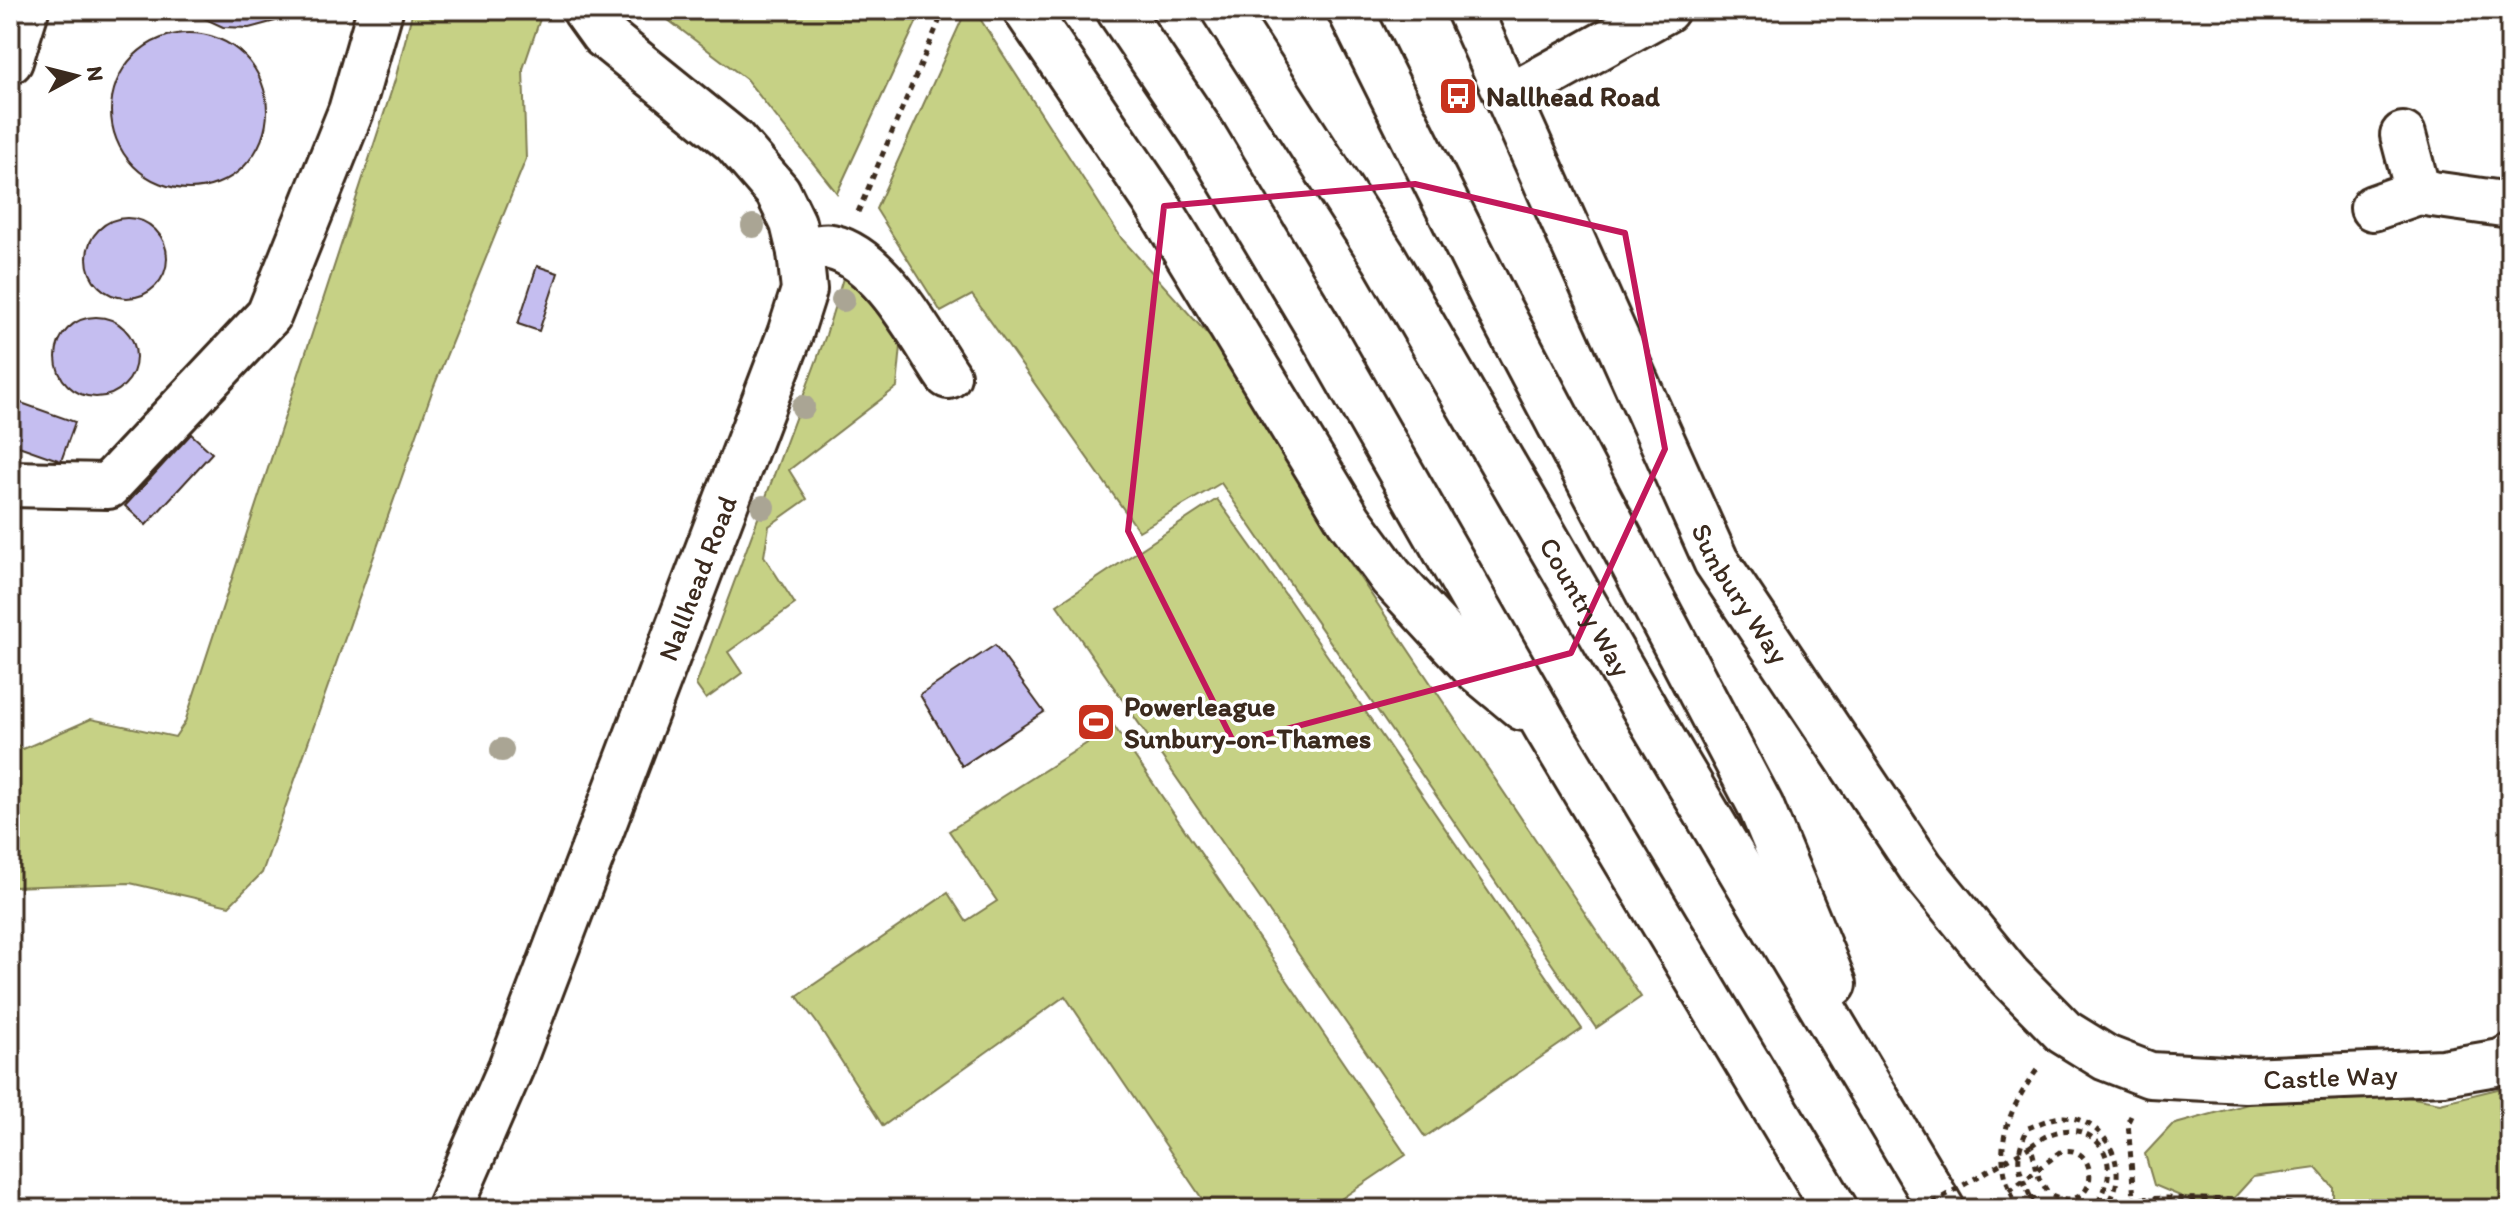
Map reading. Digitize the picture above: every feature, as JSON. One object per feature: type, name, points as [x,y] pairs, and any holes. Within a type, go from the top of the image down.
[{"type":"main road","points":[[10,61],[26,10]]},
{"type":"main road","points":[[10,484],[108,486],[269,315],[351,111],[380,10]]},
{"type":"main road","name":"Nallhead Road","points":[[449,1209],[511,1067],[790,334],[815,249],[793,223],[778,192],[734,141],[603,35],[585,10]]},
{"type":"main road","points":[[1026,10],[1154,199],[1349,520],[1391,577],[1475,668],[1547,728]]},
{"type":"main road","points":[[1119,10],[1202,133],[1318,327],[1547,728],[1835,1209]]},
{"type":"main road","name":"Country Way","points":[[1224,10],[1384,258],[1646,711],[1942,1209]]},
{"type":"main road","points":[[1350,10],[1505,321],[1761,807],[1897,1133]]},
{"type":"main road","name":"Sunbury Way","points":[[1469,10],[1716,561],[1921,868],[2008,975],[2064,1032],[2106,1058],[2150,1075]]},
{"type":"main road","points":[[1509,97],[1666,10]]},
{"type":"main road","points":[[2403,135],[2418,192]]},
{"type":"main road","points":[[2373,208],[2418,192],[2510,205]]},
{"type":"main road","points":[[815,249],[854,257],[882,281],[948,376]]},
{"type":"main road","name":"Castle Way","points":[[2150,1075],[2245,1080],[2443,1072],[2501,1062],[2510,1057]]},
{"type":"path","points":[[815,249],[856,216],[944,10]]},
{"type":"path","points":[[2019,1209],[2009,1191],[2002,1166],[2003,1135],[2019,1095],[2064,1032]]},
{"type":"path","points":[[2134,1199],[2128,1122],[2150,1075]]},
{"type":"path","points":[[2044,1209],[2030,1196],[2018,1168],[2020,1147],[2028,1128],[2060,1117],[2079,1119],[2097,1129],[2114,1150],[2118,1174],[2113,1199],[2104,1209]]},
{"type":"path","points":[[1922,1209],[2031,1146],[2046,1134],[2065,1129],[2094,1137],[2105,1153],[2109,1179],[2104,1197],[2092,1209]]},
{"type":"path","points":[[2009,1191],[2062,1151],[2071,1149],[2079,1153],[2090,1177],[2089,1187],[2082,1197],[2072,1202],[2061,1201],[2049,1194],[2039,1178],[2031,1146]]},
{"type":"path","points":[[2134,1199],[2151,1209]]},
{"type":"path","points":[[2121,1209],[2134,1199],[2268,1201],[2323,1209]]},
{"type":"highlighted area","points":[[1415,184],[1625,233],[1665,449],[1571,653],[1234,743],[1128,531],[1164,206]]},
{"type":"green space","points":[[413,10],[543,10],[523,69],[526,159],[434,386],[262,873],[229,906],[130,883],[10,887],[10,740],[23,749],[91,719],[175,737],[185,722],[395,80]]},
{"type":"green space","points":[[655,10],[922,10],[837,193],[746,79]]},
{"type":"green space","points":[[977,14],[1122,239],[1219,347],[1334,539],[1641,997],[1596,1028],[1221,483],[1139,531],[972,295],[941,312],[876,209],[963,17]]},
{"type":"green space","points":[[846,268],[901,346],[897,387],[789,470],[807,499],[769,526],[764,556],[795,604],[728,652],[742,673],[706,699],[696,685],[826,335]]},
{"type":"green space","points":[[1217,499],[1582,1029],[1425,1137],[1057,605]]},
{"type":"green space","points":[[1114,726],[1406,1155],[1326,1209],[1209,1209],[1065,996],[883,1126],[797,996],[948,893],[966,921],[997,901],[949,831]]},
{"type":"green space","points":[[2328,1082],[2440,1103],[2510,1086],[2510,1209],[2333,1209],[2333,1187],[2316,1168],[2253,1177],[2224,1209],[2211,1209],[2154,1185],[2145,1154],[2172,1125]]},
{"type":"building","points":[[193,10],[290,10],[275,21],[249,28],[223,27]]},
{"type":"building","points":[[189,33],[219,39],[244,56],[261,81],[267,111],[261,141],[244,166],[219,183],[189,189],[159,183],[134,166],[117,141],[111,111],[117,81],[134,56],[159,39]]},
{"type":"building","points":[[127,218],[142,221],[155,230],[164,243],[167,258],[164,273],[155,286],[142,295],[127,298],[112,295],[99,286],[90,273],[87,258],[90,243],[99,230],[112,221]]},
{"type":"building","points":[[537,266],[558,273],[539,331],[518,324]]},
{"type":"building","points":[[96,317],[111,320],[124,329],[133,342],[136,357],[133,372],[124,385],[111,394],[96,397],[81,394],[68,385],[59,372],[56,357],[59,342],[68,329],[81,320]]},
{"type":"building","points":[[10,399],[75,422],[61,461],[10,443]]},
{"type":"building","points":[[191,434],[212,453],[146,525],[125,506]]},
{"type":"building","points":[[995,645],[1044,712],[962,766],[920,695]]},
{"type":"place","name":"Nallhead Road","points":[[1458,96]]},
{"type":"place","name":"Powerleague Sunbury-on-Thames","points":[[1096,722]]}]
